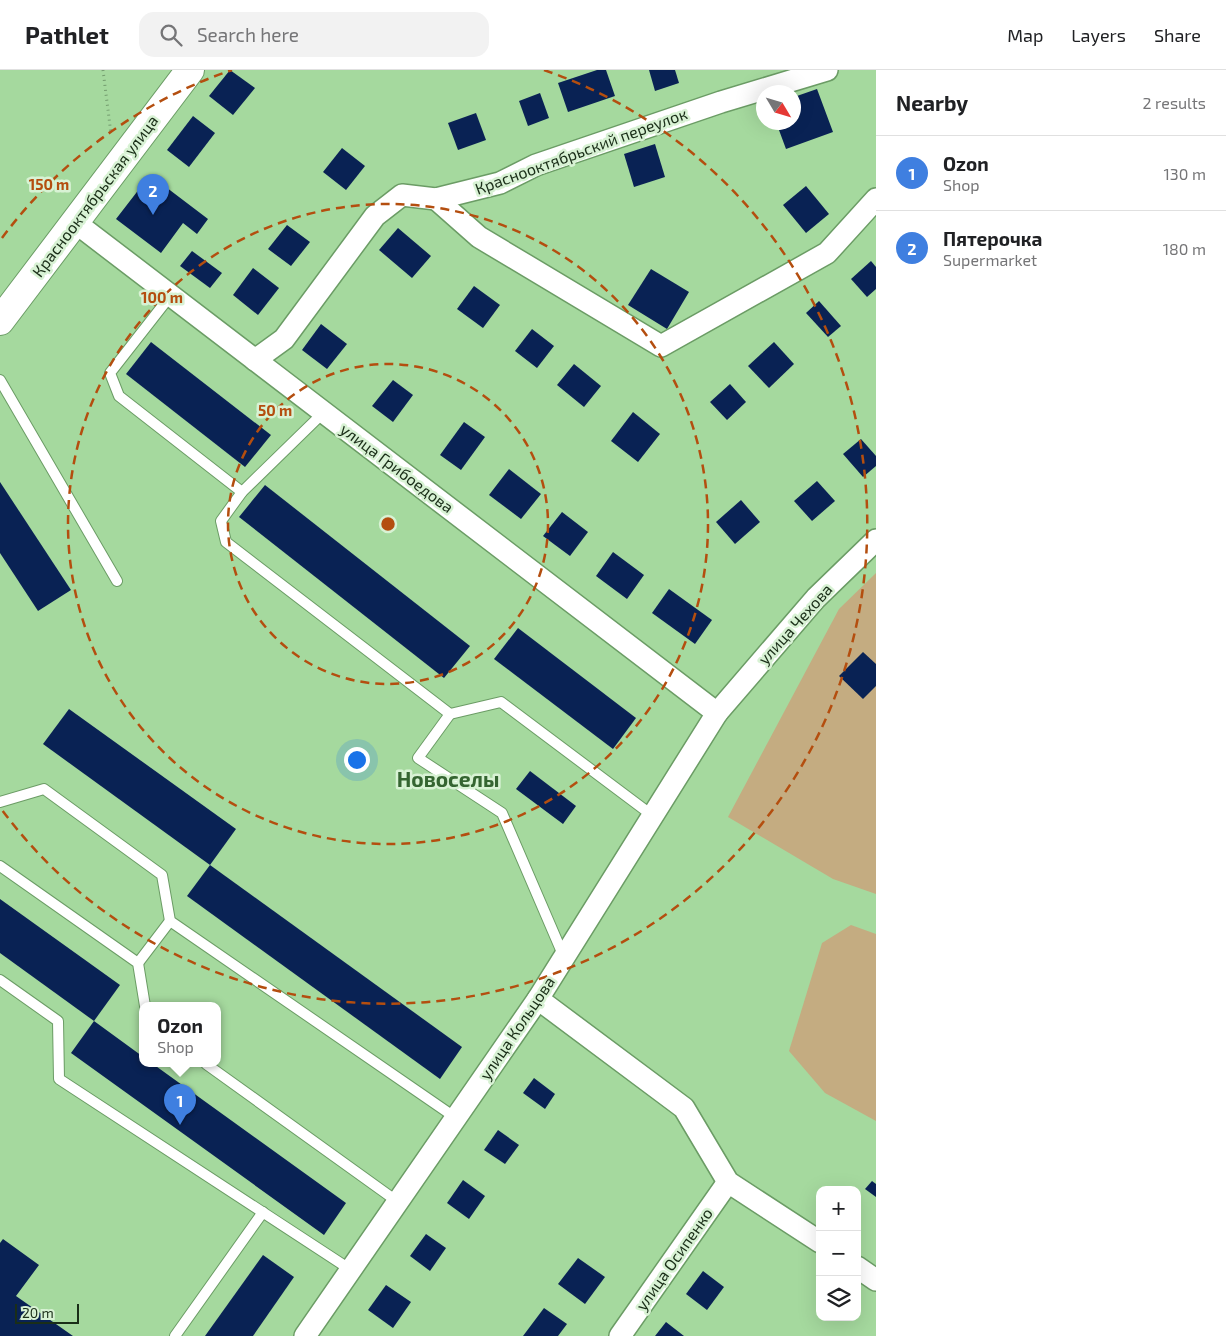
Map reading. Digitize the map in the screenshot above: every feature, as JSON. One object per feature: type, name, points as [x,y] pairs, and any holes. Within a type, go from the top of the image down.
[{"type":"street","name":"Краснооктябрьская улица","points":[[0,320],[76,223],[190,70]]},
{"type":"street","name":"Краснооктябрьский переулок","points":[[256,360],[284,339],[375,216],[402,195],[436,199],[500,183],[536,165],[721,102],[827,70]]},
{"type":"street","points":[[436,199],[480,237],[661,346],[828,253],[876,199]]},
{"type":"street","name":"улица Грибоедова","points":[[76,223],[717,713]]},
{"type":"street","name":"улица Чехова","points":[[717,713],[816,598],[876,540]]},
{"type":"street","name":"улица Кольцова","points":[[305,1336],[538,998],[717,713]]},
{"type":"street","points":[[538,998],[684,1108],[728,1182],[816,1239]]},
{"type":"street","name":"улица Осипенко","points":[[620,1336],[728,1182]]},
{"type":"street","points":[[861,1270],[876,1280]]},
{"type":"lane","points":[[171,296],[110,374],[119,396],[242,492]]},
{"type":"lane","points":[[0,380],[117,580]]},
{"type":"lane","points":[[324,412],[242,492],[221,521],[226,542],[450,714]]},
{"type":"lane","points":[[564,957],[502,813],[418,758],[450,714],[501,702],[653,816]]},
{"type":"lane","points":[[0,802],[44,789],[162,874],[170,921],[456,1118]]},
{"type":"lane","points":[[0,866],[138,963],[144,1002]]},
{"type":"lane","points":[[138,963],[170,921]]},
{"type":"lane","points":[[0,980],[58,1021],[59,1079],[351,1270]]},
{"type":"lane","points":[[210,1067],[398,1202]]},
{"type":"lane","points":[[175,1336],[263,1212]]},
{"type":"path","points":[[103,70],[116,168]]},
{"type":"shaded area","points":[[876,573],[876,894],[833,879],[728,817],[839,609]]},
{"type":"shaded area","points":[[851,925],[876,934],[876,1121],[825,1093],[789,1051],[822,943]]},
{"type":"building","points":[[230,70],[255,88],[233,115],[209,96]]},
{"type":"building","points":[[597,70],[606,70],[615,96],[568,112],[558,83]]},
{"type":"building","points":[[649,70],[675,70],[679,83],[655,91]]},
{"type":"building","points":[[817,89],[833,132],[786,149],[779,130],[801,130],[801,95]]},
{"type":"building","points":[[540,93],[549,118],[528,126],[519,101]]},
{"type":"building","points":[[476,113],[486,140],[458,150],[448,123]]},
{"type":"building","points":[[193,116],[215,133],[189,167],[167,150]]},
{"type":"building","points":[[655,144],[665,177],[634,187],[624,154]]},
{"type":"building","points":[[342,148],[365,166],[346,190],[323,172]]},
{"type":"building","points":[[150,175],[208,219],[197,234],[183,223],[161,253],[116,219]]},
{"type":"building","points":[[806,186],[829,214],[806,233],[783,205]]},
{"type":"building","points":[[287,225],[310,242],[291,266],[268,249]]},
{"type":"building","points":[[398,228],[431,256],[412,278],[379,250]]},
{"type":"building","points":[[192,251],[222,273],[210,288],[180,266]]},
{"type":"building","points":[[871,261],[876,267],[876,289],[867,297],[851,279]]},
{"type":"building","points":[[253,268],[279,288],[258,315],[233,295]]},
{"type":"building","points":[[651,269],[689,292],[667,329],[628,305]]},
{"type":"building","points":[[474,286],[500,305],[483,328],[457,309]]},
{"type":"building","points":[[819,301],[841,326],[828,337],[806,313]]},
{"type":"building","points":[[321,324],[347,344],[327,369],[302,350]]},
{"type":"building","points":[[532,329],[554,346],[537,368],[515,351]]},
{"type":"building","points":[[151,342],[271,435],[245,467],[126,374]]},
{"type":"building","points":[[774,342],[794,364],[769,388],[748,366]]},
{"type":"building","points":[[574,364],[601,386],[584,407],[557,385]]},
{"type":"building","points":[[393,380],[413,395],[393,422],[372,406]]},
{"type":"building","points":[[730,384],[746,402],[727,420],[710,402]]},
{"type":"building","points":[[633,412],[660,434],[638,462],[611,441]]},
{"type":"building","points":[[464,422],[485,437],[461,470],[440,455]]},
{"type":"building","points":[[861,439],[876,456],[876,466],[863,477],[843,454]]},
{"type":"building","points":[[509,469],[541,494],[521,519],[489,495]]},
{"type":"building","points":[[817,481],[835,501],[812,521],[794,501]]},
{"type":"building","points":[[0,482],[71,590],[38,611],[0,553]]},
{"type":"building","points":[[265,485],[470,646],[444,678],[239,517]]},
{"type":"building","points":[[741,500],[760,522],[735,544],[716,522]]},
{"type":"building","points":[[562,512],[588,532],[570,556],[543,536]]},
{"type":"building","points":[[613,552],[644,575],[627,599],[596,576]]},
{"type":"building","points":[[669,589],[712,620],[695,644],[652,613]]},
{"type":"building","points":[[518,628],[636,718],[613,749],[494,659]]},
{"type":"building","points":[[863,652],[876,664],[876,686],[863,699],[839,676]]},
{"type":"building","points":[[69,709],[236,829],[210,865],[43,744]]},
{"type":"building","points":[[530,771],[576,806],[563,824],[516,789]]},
{"type":"building","points":[[210,865],[462,1047],[440,1079],[187,896]]},
{"type":"building","points":[[0,899],[120,985],[94,1021],[0,953]]},
{"type":"building","points":[[94,1021],[139,1054],[139,1067],[157,1067],[346,1203],[324,1235],[71,1053]]},
{"type":"building","points":[[534,1078],[555,1094],[545,1109],[523,1093]]},
{"type":"building","points":[[498,1130],[519,1145],[505,1164],[484,1150]]},
{"type":"building","points":[[463,1180],[485,1196],[469,1219],[447,1203]]},
{"type":"building","points":[[872,1181],[876,1184],[876,1197],[865,1189]]},
{"type":"building","points":[[426,1234],[446,1248],[430,1271],[410,1256]]},
{"type":"building","points":[[3,1239],[39,1265],[16,1296],[73,1336],[0,1336],[0,1243]]},
{"type":"building","points":[[263,1255],[294,1277],[253,1336],[205,1336]]},
{"type":"building","points":[[578,1258],[605,1277],[585,1304],[558,1284]]},
{"type":"building","points":[[703,1271],[724,1287],[707,1310],[686,1294]]},
{"type":"building","points":[[386,1285],[411,1302],[393,1328],[368,1310]]},
{"type":"building","points":[[544,1308],[567,1324],[558,1336],[523,1336]]},
{"type":"building","points":[[666,1322],[684,1336],[655,1336]]},
{"type":"place","name":"Пятерочка","points":[[153,215]]},
{"type":"place","name":"Ozon","points":[[180,1125]]},
{"type":"district","name":"Новоселы","points":[[448,780]]}]
